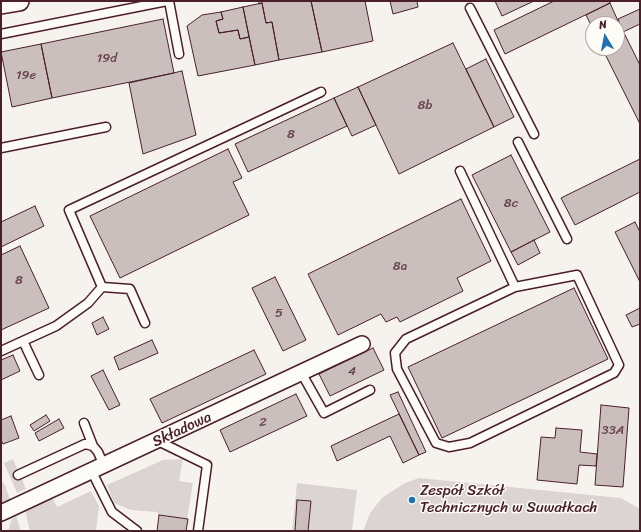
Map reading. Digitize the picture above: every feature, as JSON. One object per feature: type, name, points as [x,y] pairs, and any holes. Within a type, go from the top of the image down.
[{"type":"street","points":[[1,4],[18,1]]},
{"type":"street","name":"Składowa","points":[[1,514],[302,374],[362,344]]},
{"type":"lane","points":[[1,34],[168,1],[179,54]]},
{"type":"lane","points":[[470,8],[534,134]]},
{"type":"lane","points":[[102,287],[69,210],[321,92]]},
{"type":"lane","points":[[1,148],[106,127]]},
{"type":"lane","points":[[518,142],[567,239]]},
{"type":"lane","points":[[460,171],[515,287]]},
{"type":"lane","points":[[577,275],[620,365],[614,373],[470,442],[449,447],[436,443],[397,369],[395,352],[406,339],[515,287],[577,275]]},
{"type":"lane","points":[[102,287],[130,289],[145,323]]},
{"type":"lane","points":[[1,351],[56,326],[88,303],[102,287]]},
{"type":"lane","points":[[23,341],[39,375]]},
{"type":"lane","points":[[302,374],[324,413],[370,390]]},
{"type":"lane","points":[[84,423],[93,446],[98,452],[98,469],[112,512],[137,531]]},
{"type":"lane","points":[[158,441],[207,465],[198,531]]},
{"type":"lane","points":[[18,474],[78,446],[85,444],[93,446]]},
{"type":"shaded area","points":[[13,459],[17,469],[13,471],[17,481],[22,479],[26,489],[17,493],[4,463]]},
{"type":"shaded area","points":[[183,459],[179,481],[193,483],[187,519],[159,515],[157,512],[131,510],[114,503],[107,485],[163,460]]},
{"type":"shaded area","points":[[419,478],[621,498],[640,509],[640,531],[363,531],[370,513],[383,497],[405,483]]},
{"type":"shaded area","points":[[2,482],[5,485],[11,503],[1,503]]},
{"type":"shaded area","points":[[297,483],[357,490],[352,531],[292,531]]},
{"type":"shaded area","points":[[91,491],[99,506],[96,531],[30,531],[25,510],[52,497],[57,507]]},
{"type":"shaded area","points":[[16,516],[21,531],[8,531],[12,519]]},
{"type":"building","points":[[259,1],[311,1],[322,52],[279,60],[272,22],[266,23],[262,3],[259,4]]},
{"type":"building","points":[[311,1],[365,1],[373,41],[322,52]]},
{"type":"building","points":[[390,1],[417,1],[418,7],[393,14]]},
{"type":"building","points":[[495,1],[534,1],[502,16]]},
{"type":"building","points":[[554,1],[609,1],[610,3],[505,54],[494,30]]},
{"type":"building","points":[[262,3],[266,23],[272,22],[279,60],[255,65],[243,7]]},
{"type":"building","points":[[610,3],[616,16],[586,16]]},
{"type":"building","points":[[243,7],[249,37],[240,39],[238,30],[219,33],[216,21],[223,19],[221,12]]},
{"type":"building","points":[[640,9],[640,24],[625,31],[625,16]]},
{"type":"building","points":[[221,12],[223,19],[216,21],[219,33],[238,30],[240,39],[249,37],[255,65],[198,76],[187,26],[202,15]]},
{"type":"building","points":[[163,19],[174,73],[52,98],[41,44]]},
{"type":"building","points":[[625,35],[640,65],[640,124],[606,56],[625,56]]},
{"type":"building","points":[[453,43],[494,127],[399,174],[358,87]]},
{"type":"building","points":[[41,44],[52,98],[12,107],[1,52]]},
{"type":"building","points":[[486,59],[514,117],[494,127],[466,69]]},
{"type":"building","points":[[182,71],[196,135],[143,154],[129,83]]},
{"type":"building","points":[[358,87],[376,125],[352,136],[334,98]]},
{"type":"building","points":[[334,98],[347,126],[248,172],[235,144]]},
{"type":"building","points":[[228,149],[242,178],[233,182],[249,215],[120,278],[90,216]]},
{"type":"building","points":[[511,155],[550,232],[511,252],[472,175]]},
{"type":"building","points":[[640,159],[640,192],[575,225],[561,198]]},
{"type":"building","points":[[461,199],[491,261],[457,278],[463,291],[400,322],[397,317],[386,322],[381,314],[338,335],[308,274]]},
{"type":"building","points":[[35,206],[44,226],[1,247],[1,222]]},
{"type":"building","points":[[635,222],[640,232],[640,282],[615,232]]},
{"type":"building","points":[[534,240],[540,253],[518,265],[511,252]]},
{"type":"building","points":[[20,246],[49,308],[1,330],[1,255]]},
{"type":"building","points":[[275,277],[306,340],[283,351],[252,288]]},
{"type":"building","points":[[574,288],[608,359],[442,438],[408,367]]},
{"type":"building","points":[[640,308],[640,324],[632,327],[626,315]]},
{"type":"building","points":[[103,317],[109,329],[97,335],[92,323]]},
{"type":"building","points":[[152,340],[158,353],[119,370],[114,357]]},
{"type":"building","points":[[373,348],[384,370],[330,396],[319,374]]},
{"type":"building","points":[[254,350],[266,374],[162,423],[150,399]]},
{"type":"building","points":[[13,355],[20,371],[1,380],[1,360]]},
{"type":"building","points":[[103,370],[120,405],[109,410],[91,376]]},
{"type":"building","points":[[398,392],[426,452],[419,455],[390,395]]},
{"type":"building","points":[[296,394],[307,416],[230,452],[220,430]]},
{"type":"building","points":[[601,405],[629,408],[623,487],[595,485]]},
{"type":"building","points":[[399,414],[419,455],[403,463],[390,436],[337,461],[331,446]]},
{"type":"building","points":[[46,415],[50,421],[34,431],[30,425]]},
{"type":"building","points":[[11,416],[19,438],[3,444],[1,440],[1,420]]},
{"type":"building","points":[[59,419],[64,428],[39,441],[35,433]]},
{"type":"building","points":[[556,428],[582,430],[580,452],[597,454],[596,466],[579,465],[577,484],[537,480],[541,437],[555,438]]},
{"type":"building","points":[[297,500],[311,501],[308,531],[295,531]]},
{"type":"building","points":[[159,515],[188,519],[186,531],[157,531]]},
{"type":"place","name":"Zespół Szkół Technicznych w Suwałkach","points":[[412,500]]}]
